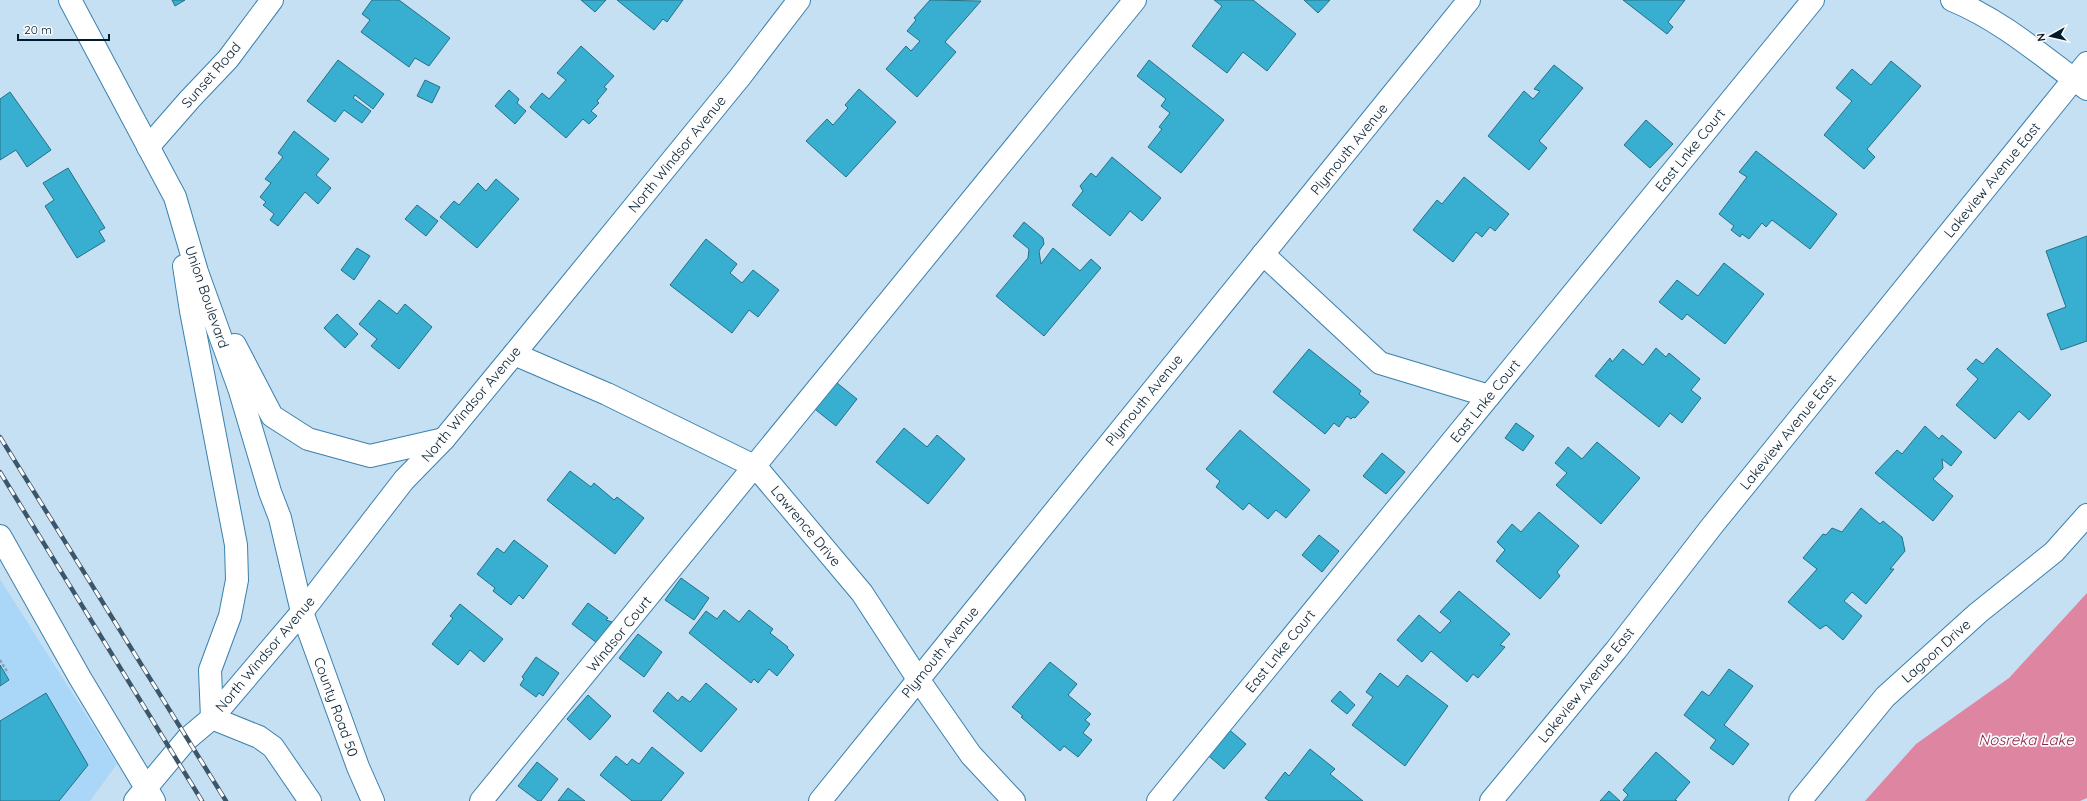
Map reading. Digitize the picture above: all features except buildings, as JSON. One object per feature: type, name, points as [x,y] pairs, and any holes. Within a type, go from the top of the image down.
[{"type":"street","name":"Union Boulevard","points":[[70,0],[175,197],[197,272],[240,391],[280,518],[302,612]]},
{"type":"street","name":"Sunset Road","points":[[148,147],[190,99],[228,59],[272,0]]},
{"type":"street","name":"North Windsor Avenue","points":[[145,797],[186,739],[212,718],[302,612],[404,480],[444,439],[514,354],[740,77],[799,0]]},
{"type":"street","name":"Windsor Court","points":[[482,801],[756,467],[1135,0]]},
{"type":"street","name":"Plymouth Avenue","points":[[820,801],[1469,0]]},
{"type":"street","name":"East Lnke Court","points":[[1158,801],[1813,0]]},
{"type":"street","points":[[1952,0],[1976,10],[2083,77]]},
{"type":"street","name":"Lakeview Avenue East","points":[[1491,801],[1616,650],[1712,526],[2083,77]]},
{"type":"street","points":[[175,197],[191,311],[236,545],[237,580],[230,616],[210,670],[212,718],[259,737],[273,747],[310,801]]},
{"type":"street","points":[[1263,254],[1380,363],[1489,396]]},
{"type":"street","points":[[197,272],[272,416],[308,438],[370,456],[444,439]]},
{"type":"street","name":"Lawrence Drive","points":[[514,354],[607,394],[756,467],[862,593],[918,679],[971,755],[1014,801]]},
{"type":"street","name":"Lagoon Drive","points":[[1800,801],[1885,696],[1978,613],[2054,552],[2087,515]]},
{"type":"street","points":[[0,536],[145,797]]},
{"type":"street","name":"County Road 50","points":[[302,612],[358,767],[373,801]]},
{"type":"path","points":[[0,660],[8,673]]},
{"type":"shaded area","points":[[0,579],[117,764],[90,801],[0,801]]},
{"type":"water","name":"Nosreka Lake","points":[[2087,593],[2087,798],[2080,801],[1865,801],[1916,744],[2009,678]]},
{"type":"railway","points":[[0,437],[226,801]]},
{"type":"railway","points":[[0,472],[202,801]]}]
